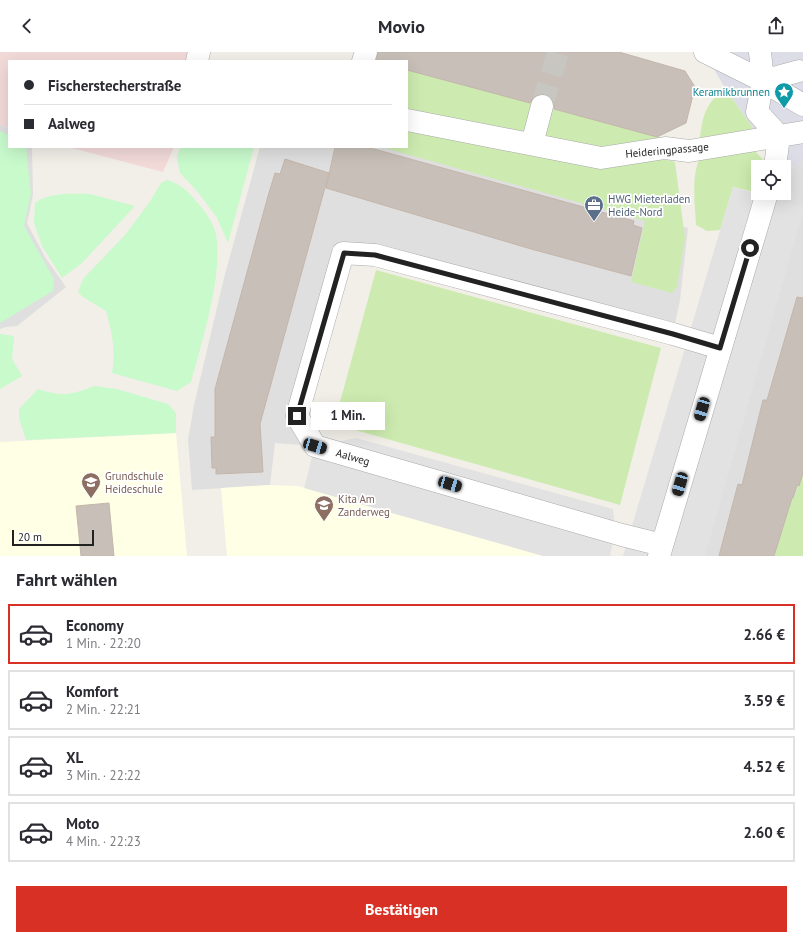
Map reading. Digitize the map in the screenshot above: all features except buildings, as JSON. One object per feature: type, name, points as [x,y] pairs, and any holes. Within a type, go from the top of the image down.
[{"type":"street","points":[[705,52],[763,81],[803,105]]},
{"type":"street","points":[[760,52],[763,81],[756,112],[779,136],[776,160]]},
{"type":"street","points":[[763,81],[799,72]]},
{"type":"street","points":[[532,144],[542,106]]},
{"type":"street","name":"Heideringpassage","points":[[408,120],[601,158],[665,148],[688,151],[803,132]]},
{"type":"street","points":[[661,550],[765,200]]},
{"type":"street","name":"Aalweg","points":[[661,550],[622,535],[315,446],[297,416],[341,260],[344,253],[375,255],[673,334],[720,348]]},
{"type":"shaded area","points":[[0,52],[199,52],[197,60],[8,60],[8,128],[0,125]]},
{"type":"shaded area","points":[[704,52],[803,52],[803,161],[791,168],[791,160],[776,160],[725,88]]},
{"type":"shaded area","points":[[0,125],[8,128],[8,148],[32,148],[33,195],[27,223],[45,257],[66,287],[17,326],[0,329]]},
{"type":"shaded area","points":[[408,144],[688,228],[680,300],[673,334],[344,253],[297,416],[315,446],[275,443],[270,485],[192,490],[188,440],[194,405],[224,278],[260,148],[408,148]]},
{"type":"shaded area","points":[[72,148],[174,148],[163,172]]},
{"type":"shaded area","points":[[803,161],[803,556],[659,556],[765,200],[791,200],[791,168]]},
{"type":"shaded area","points":[[733,187],[751,192],[751,200],[778,200],[803,207],[705,556],[623,556]]},
{"type":"shaded area","name":"Grundschule Heideschule","points":[[176,433],[187,556],[0,556],[0,442]]},
{"type":"shaded area","points":[[356,438],[613,509],[615,532],[610,556],[543,556],[304,488],[315,446]]},
{"type":"shaded area","name":"Kita Am Zanderweg","points":[[270,485],[298,486],[543,556],[227,556],[221,488]]},
{"type":"green space","points":[[408,70],[659,137],[660,145],[606,151],[408,114]]},
{"type":"green space","points":[[725,88],[756,132],[707,145],[700,138],[704,115],[710,104]]},
{"type":"green space","points":[[408,127],[659,158],[675,162],[685,238],[677,287],[672,293],[631,282],[645,221],[385,148],[408,148]]},
{"type":"green space","points":[[0,131],[8,135],[8,148],[26,148],[31,194],[24,226],[54,279],[53,291],[0,323]]},
{"type":"green space","points":[[181,148],[254,148],[228,243],[217,218],[197,191],[180,173],[177,156]]},
{"type":"green space","points":[[754,150],[763,160],[751,160],[751,191],[733,187],[720,230],[707,231],[696,225],[694,187],[696,169],[703,152]]},
{"type":"green space","points":[[167,180],[183,188],[200,205],[213,225],[217,241],[216,274],[210,312],[191,382],[177,391],[112,373],[114,357],[113,342],[106,311],[83,297],[78,292],[83,279],[125,235],[149,203],[161,183]]},
{"type":"green space","points":[[90,194],[135,206],[82,263],[62,278],[42,246],[34,223],[35,203],[41,199],[55,195]]},
{"type":"green space","points":[[376,270],[661,348],[620,505],[334,424]]},
{"type":"green space","points":[[0,334],[14,336],[12,359],[22,376],[0,389]]},
{"type":"green space","points":[[94,386],[117,389],[168,404],[176,413],[176,433],[26,440],[19,418],[19,409],[38,389],[46,392],[66,394]]},
{"type":"green space","points":[[803,473],[803,556],[774,556],[788,510],[789,497],[794,498]]},
{"type":"tunnel","points":[[542,106],[558,52]]},
{"type":"place","name":"Keramikbrunnen","points":[[784,109]]},
{"type":"place","name":"HWG Mieterladen Heide-Nord","points":[[594,222]]},
{"type":"place","name":"Grundschule Heideschule","points":[[91,499]]},
{"type":"place","name":"Kita Am Zanderweg","points":[[324,522]]},
{"type":"route","points":[[297,416],[344,253],[375,255],[673,334],[720,348],[750,248]]}]
